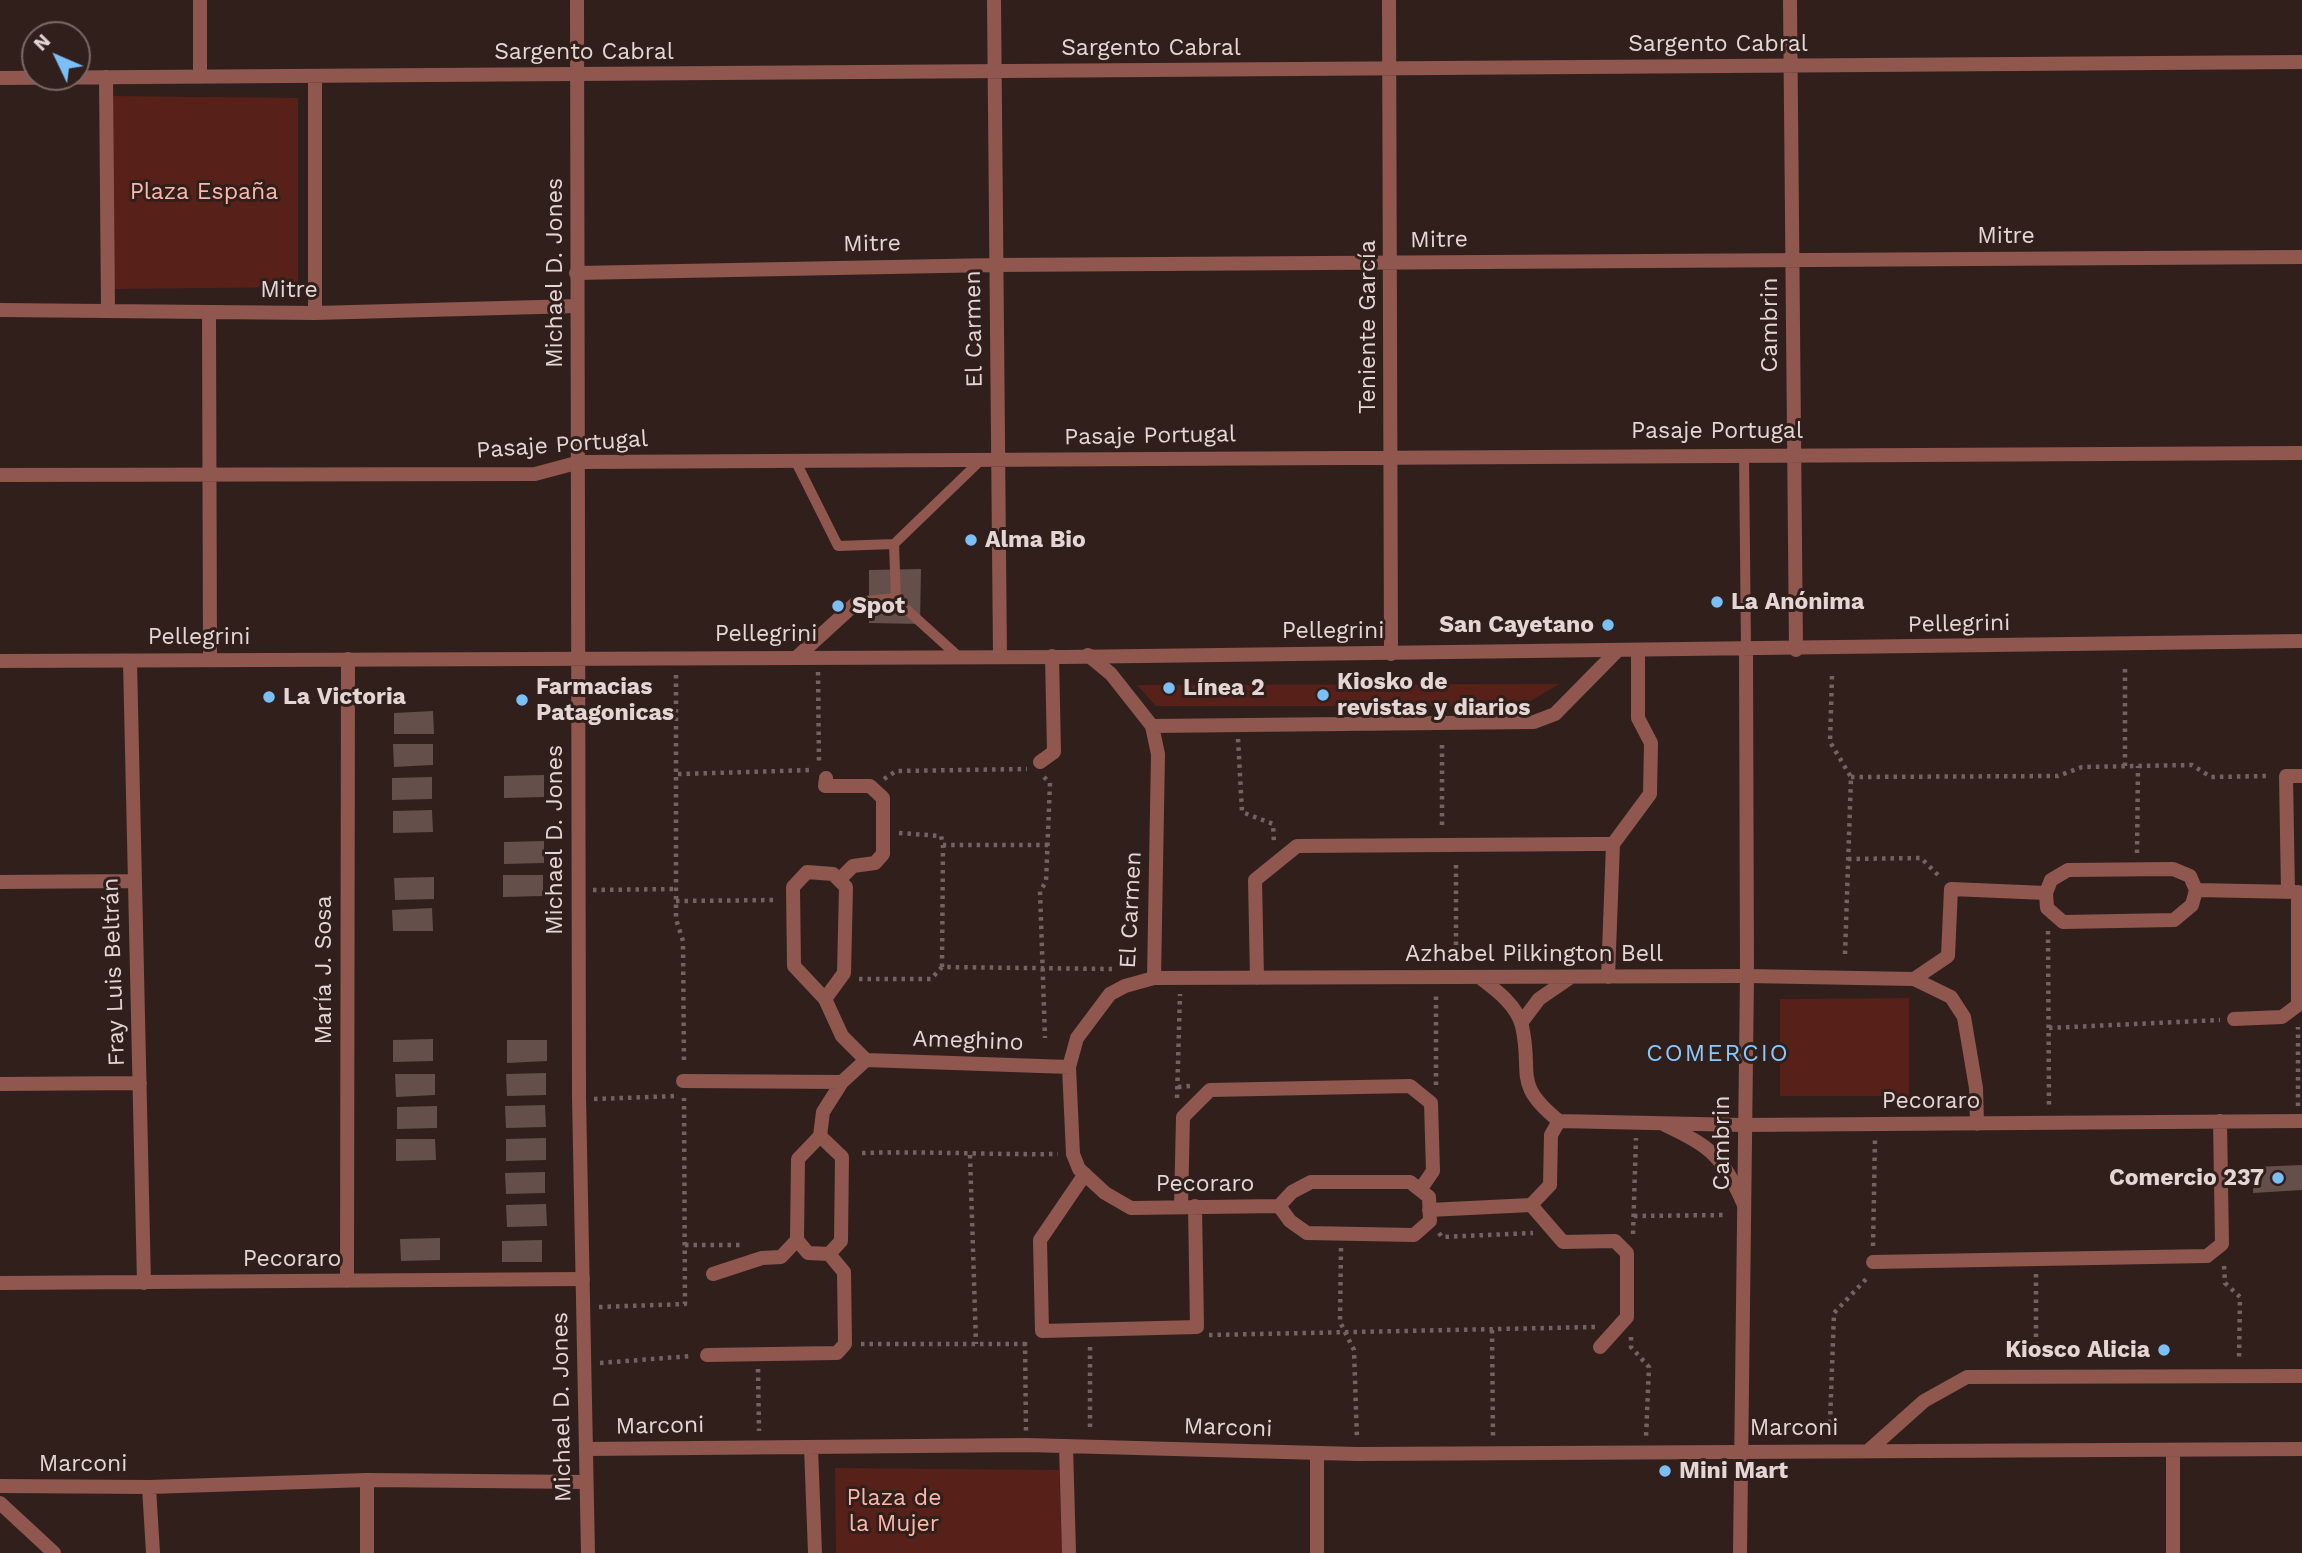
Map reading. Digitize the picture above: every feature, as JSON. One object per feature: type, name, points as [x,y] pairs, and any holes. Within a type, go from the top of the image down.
[{"type":"street","points":[[200,0],[200,77]]},
{"type":"street","name":"Michael D. Jones","points":[[577,0],[576,273],[580,462],[579,1097],[588,1553]]},
{"type":"street","name":"El Carmen","points":[[994,0],[1000,657]]},
{"type":"street","name":"Teniente García","points":[[1390,0],[1391,654]]},
{"type":"street","name":"Cambrin","points":[[1790,0],[1792,454],[1796,650]]},
{"type":"street","name":"Sargento Cabral","points":[[0,78],[2302,62]]},
{"type":"street","points":[[315,76],[315,313]]},
{"type":"street","points":[[106,77],[108,311]]},
{"type":"street","name":"Mitre","points":[[576,273],[996,264],[1390,264],[2302,257]]},
{"type":"street","name":"Mitre","points":[[0,310],[315,313],[578,306]]},
{"type":"street","points":[[209,313],[210,660]]},
{"type":"street","name":"Pasaje Portugal","points":[[0,475],[535,474],[580,462],[2302,453]]},
{"type":"street","points":[[797,657],[855,604],[896,600]]},
{"type":"street","name":"Pellegrini","points":[[0,661],[1391,654],[2302,641]]},
{"type":"street","points":[[1608,977],[1613,844],[1650,794],[1651,743],[1638,718],[1638,650]]},
{"type":"street","name":"Cambrin","points":[[1741,1553],[1747,976],[1746,650]]},
{"type":"street","points":[[1152,726],[1534,722],[1555,714],[1617,651]]},
{"type":"street","name":"El Carmen","points":[[1088,655],[1111,674],[1152,726],[1158,754],[1154,978],[1125,986],[1110,994],[1077,1038],[1069,1067],[1073,1154],[1084,1174],[1105,1193],[1131,1208]]},
{"type":"street","points":[[1040,762],[1055,752],[1052,656]]},
{"type":"street","name":"María J. Sosa","points":[[346,1281],[348,659]]},
{"type":"street","name":"Fray Luis Beltrán","points":[[130,660],[144,1283]]},
{"type":"street","points":[[2234,1019],[2282,1017],[2298,1005],[2296,892],[2286,776],[2302,776]]},
{"type":"street","points":[[826,778],[825,786],[870,786],[883,797],[883,854],[875,863],[853,866],[839,880]]},
{"type":"street","points":[[1256,978],[1255,880],[1297,846],[1613,844]]},
{"type":"street","points":[[1914,978],[1948,956],[1951,889],[2046,901],[2063,922],[2174,920],[2192,905],[2196,890],[2190,876],[2173,869],[2068,870],[2050,880],[2046,901]]},
{"type":"street","points":[[707,1355],[837,1353],[845,1345],[844,1272],[829,1254],[808,1253],[797,1240],[798,1159],[820,1136],[823,1112],[842,1082],[866,1060],[842,1036],[825,999],[794,966],[793,887],[807,872],[833,874],[846,887],[844,973],[825,999]]},
{"type":"street","points":[[0,882],[134,881]]},
{"type":"street","points":[[2196,890],[2296,892]]},
{"type":"street","points":[[1084,1174],[1040,1240],[1042,1331],[1197,1327],[1183,1116],[1210,1090],[1410,1086],[1431,1103],[1433,1171],[1420,1190],[1429,1197],[1429,1215],[1531,1205],[1550,1185],[1551,1135],[1559,1121],[1537,1103],[1526,1080],[1521,1023],[1503,996],[1479,977]]},
{"type":"street","points":[[1521,1023],[1539,999],[1571,977]]},
{"type":"street","name":"Azhabel Pilkington Bell","points":[[1154,978],[1914,978],[1951,997],[1964,1017],[1976,1088],[1977,1124]]},
{"type":"street","name":"Ameghino","points":[[866,1060],[1069,1067]]},
{"type":"street","points":[[683,1081],[842,1082]]},
{"type":"street","points":[[0,1084],[140,1083]]},
{"type":"street","name":"Pecoraro","points":[[1559,1121],[1744,1125],[2300,1121]]},
{"type":"street","points":[[1873,1262],[2207,1256],[2222,1244],[2220,1121]]},
{"type":"street","points":[[1661,1124],[1703,1143],[1728,1168],[1744,1210]]},
{"type":"street","points":[[820,1136],[842,1157],[841,1241],[829,1254]]},
{"type":"street","name":"Pecoraro","points":[[1131,1208],[1279,1206],[1292,1192],[1311,1182],[1410,1182],[1420,1190]]},
{"type":"street","points":[[1531,1205],[1563,1242],[1615,1241],[1628,1253],[1627,1317],[1600,1347]]},
{"type":"street","name":"Pecoraro","points":[[1279,1206],[1290,1221],[1307,1233],[1341,1236],[1414,1235],[1429,1215]]},
{"type":"street","points":[[713,1274],[762,1258],[781,1257],[797,1240]]},
{"type":"street","name":"Pecoraro","points":[[0,1283],[583,1279]]},
{"type":"street","name":"Marconi","points":[[1868,1451],[1924,1401],[1967,1377],[2238,1374],[2302,1376]]},
{"type":"street","points":[[1066,1446],[1069,1553]]},
{"type":"street","name":"Marconi","points":[[586,1449],[1092,1446],[1317,1454],[2302,1449]]},
{"type":"street","points":[[811,1447],[815,1553]]},
{"type":"street","points":[[2173,1450],[2174,1553]]},
{"type":"street","points":[[1317,1454],[1317,1553]]},
{"type":"street","points":[[367,1480],[367,1553]]},
{"type":"street","name":"Marconi","points":[[0,1486],[149,1487],[367,1480],[586,1482]]},
{"type":"street","points":[[149,1487],[153,1553]]},
{"type":"street","points":[[0,1503],[54,1553]]},
{"type":"lane","points":[[1744,454],[1746,650]]},
{"type":"lane","points":[[796,462],[838,546],[894,544],[979,462]]},
{"type":"lane","points":[[894,544],[896,600],[959,657]]},
{"type":"path","points":[[584,1307],[685,1304],[682,941],[676,919],[676,657]]},
{"type":"path","points":[[678,774],[819,769],[817,657]]},
{"type":"path","points":[[2125,668],[2125,766]]},
{"type":"path","points":[[1832,676],[1830,742],[1851,777],[1845,954]]},
{"type":"path","points":[[1237,727],[1242,812],[1273,824],[1275,849]]},
{"type":"path","points":[[1430,834],[1443,834],[1442,745]]},
{"type":"path","points":[[1851,777],[2058,776],[2082,767],[2192,765],[2211,776],[2286,776]]},
{"type":"path","points":[[2137,869],[2138,766]]},
{"type":"path","points":[[874,779],[886,779],[897,771],[1036,769],[1050,783],[1046,883],[1040,891],[1045,1038]]},
{"type":"path","points":[[886,779],[887,792]]},
{"type":"path","points":[[844,973],[864,981],[931,979],[942,967],[941,836],[888,832]]},
{"type":"path","points":[[1274,835],[1287,835]]},
{"type":"path","points":[[943,845],[1048,845]]},
{"type":"path","points":[[1456,845],[1456,978]]},
{"type":"path","points":[[1849,859],[1921,859],[1951,889]]},
{"type":"path","points":[[578,890],[676,889]]},
{"type":"path","points":[[676,901],[793,901]]},
{"type":"path","points":[[2046,901],[2049,1123]]},
{"type":"path","points":[[942,967],[1112,969]]},
{"type":"path","points":[[1436,978],[1436,1093]]},
{"type":"path","points":[[1177,1100],[1179,979]]},
{"type":"path","points":[[2298,1005],[2300,1121]]},
{"type":"path","points":[[2049,1028],[2234,1019]]},
{"type":"path","points":[[579,1097],[601,1100],[684,1096]]},
{"type":"path","points":[[1830,1423],[1834,1313],[1874,1270],[1875,1124]]},
{"type":"path","points":[[863,1153],[925,1151],[970,1155],[1073,1154]]},
{"type":"path","points":[[970,1155],[976,1344]]},
{"type":"path","points":[[1634,1216],[1744,1210]]},
{"type":"path","points":[[1429,1215],[1442,1237],[1546,1233]]},
{"type":"path","points":[[1341,1236],[1340,1322],[1354,1350],[1357,1454]]},
{"type":"path","points":[[2222,1244],[2225,1283],[2239,1297],[2238,1374]]},
{"type":"path","points":[[685,1245],[748,1245]]},
{"type":"path","points":[[2036,1260],[2036,1376]]},
{"type":"path","points":[[1200,1335],[1347,1334],[1619,1326]]},
{"type":"path","points":[[1492,1330],[1493,1453]]},
{"type":"path","points":[[856,1344],[1025,1344],[1038,1336]]},
{"type":"path","points":[[1090,1336],[1092,1446]]},
{"type":"path","points":[[585,1360],[607,1364],[707,1355]]},
{"type":"path","points":[[758,1362],[760,1448]]},
{"type":"green space","name":"Plaza España","points":[[109,96],[298,98],[298,287],[112,289]]},
{"type":"green space","points":[[1559,684],[1522,706],[1156,706],[1137,685]]},
{"type":"green space","points":[[1909,998],[1909,1096],[1780,1096],[1780,999]]},
{"type":"green space","name":"Plaza de la Mujer","points":[[835,1468],[1059,1470],[1062,1553],[836,1553]]},
{"type":"building","points":[[921,569],[920,624],[869,623],[869,570]]},
{"type":"building","points":[[433,711],[434,734],[394,734],[394,713]]},
{"type":"building","points":[[393,744],[433,744],[433,765],[394,767]]},
{"type":"building","points":[[544,775],[544,797],[504,798],[504,776]]},
{"type":"building","points":[[432,777],[432,799],[392,800],[392,778]]},
{"type":"building","points":[[432,810],[433,832],[393,833],[393,811]]},
{"type":"building","points":[[544,841],[544,863],[504,864],[504,842]]},
{"type":"building","points":[[503,875],[543,875],[543,896],[503,897]]},
{"type":"building","points":[[434,877],[434,899],[395,900],[394,878]]},
{"type":"building","points":[[432,908],[433,931],[393,931],[392,910]]},
{"type":"building","points":[[433,1039],[433,1061],[393,1062],[393,1040]]},
{"type":"building","points":[[507,1040],[547,1040],[547,1061],[507,1063]]},
{"type":"building","points":[[546,1073],[546,1095],[507,1096],[506,1074]]},
{"type":"building","points":[[395,1074],[435,1074],[435,1095],[396,1097]]},
{"type":"building","points":[[545,1105],[546,1127],[506,1128],[505,1106]]},
{"type":"building","points":[[437,1106],[437,1128],[397,1129],[397,1107]]},
{"type":"building","points":[[546,1138],[546,1160],[506,1161],[506,1139]]},
{"type":"building","points":[[396,1139],[435,1139],[436,1160],[396,1161]]},
{"type":"building","name":"Comercio 237","points":[[2302,1165],[2302,1190],[2253,1193],[2254,1167]]},
{"type":"building","points":[[545,1172],[545,1193],[506,1194],[505,1173]]},
{"type":"building","points":[[546,1204],[547,1226],[507,1227],[506,1205]]},
{"type":"building","points":[[440,1238],[440,1260],[401,1261],[400,1239]]},
{"type":"building","points":[[542,1240],[542,1262],[502,1262],[502,1241]]},
{"type":"place","name":"Alma Bio","points":[[971,540]]},
{"type":"place","name":"La Anónima","points":[[1717,602]]},
{"type":"place","name":"Spot","points":[[838,606]]},
{"type":"place","name":"San Cayetano","points":[[1608,625]]},
{"type":"place","name":"Línea 2","points":[[1169,688]]},
{"type":"place","name":"Kiosko de revistas y diarios","points":[[1323,695]]},
{"type":"place","name":"La Victoria","points":[[269,697]]},
{"type":"place","name":"Farmacias Patagonicas","points":[[522,700]]},
{"type":"place","name":"Comercio 237","points":[[2278,1178]]},
{"type":"place","name":"Kiosco Alicia","points":[[2164,1350]]},
{"type":"place","name":"Mini Mart","points":[[1665,1471]]},
{"type":"district","name":"COMERCIO","points":[[1718,1054]]}]
